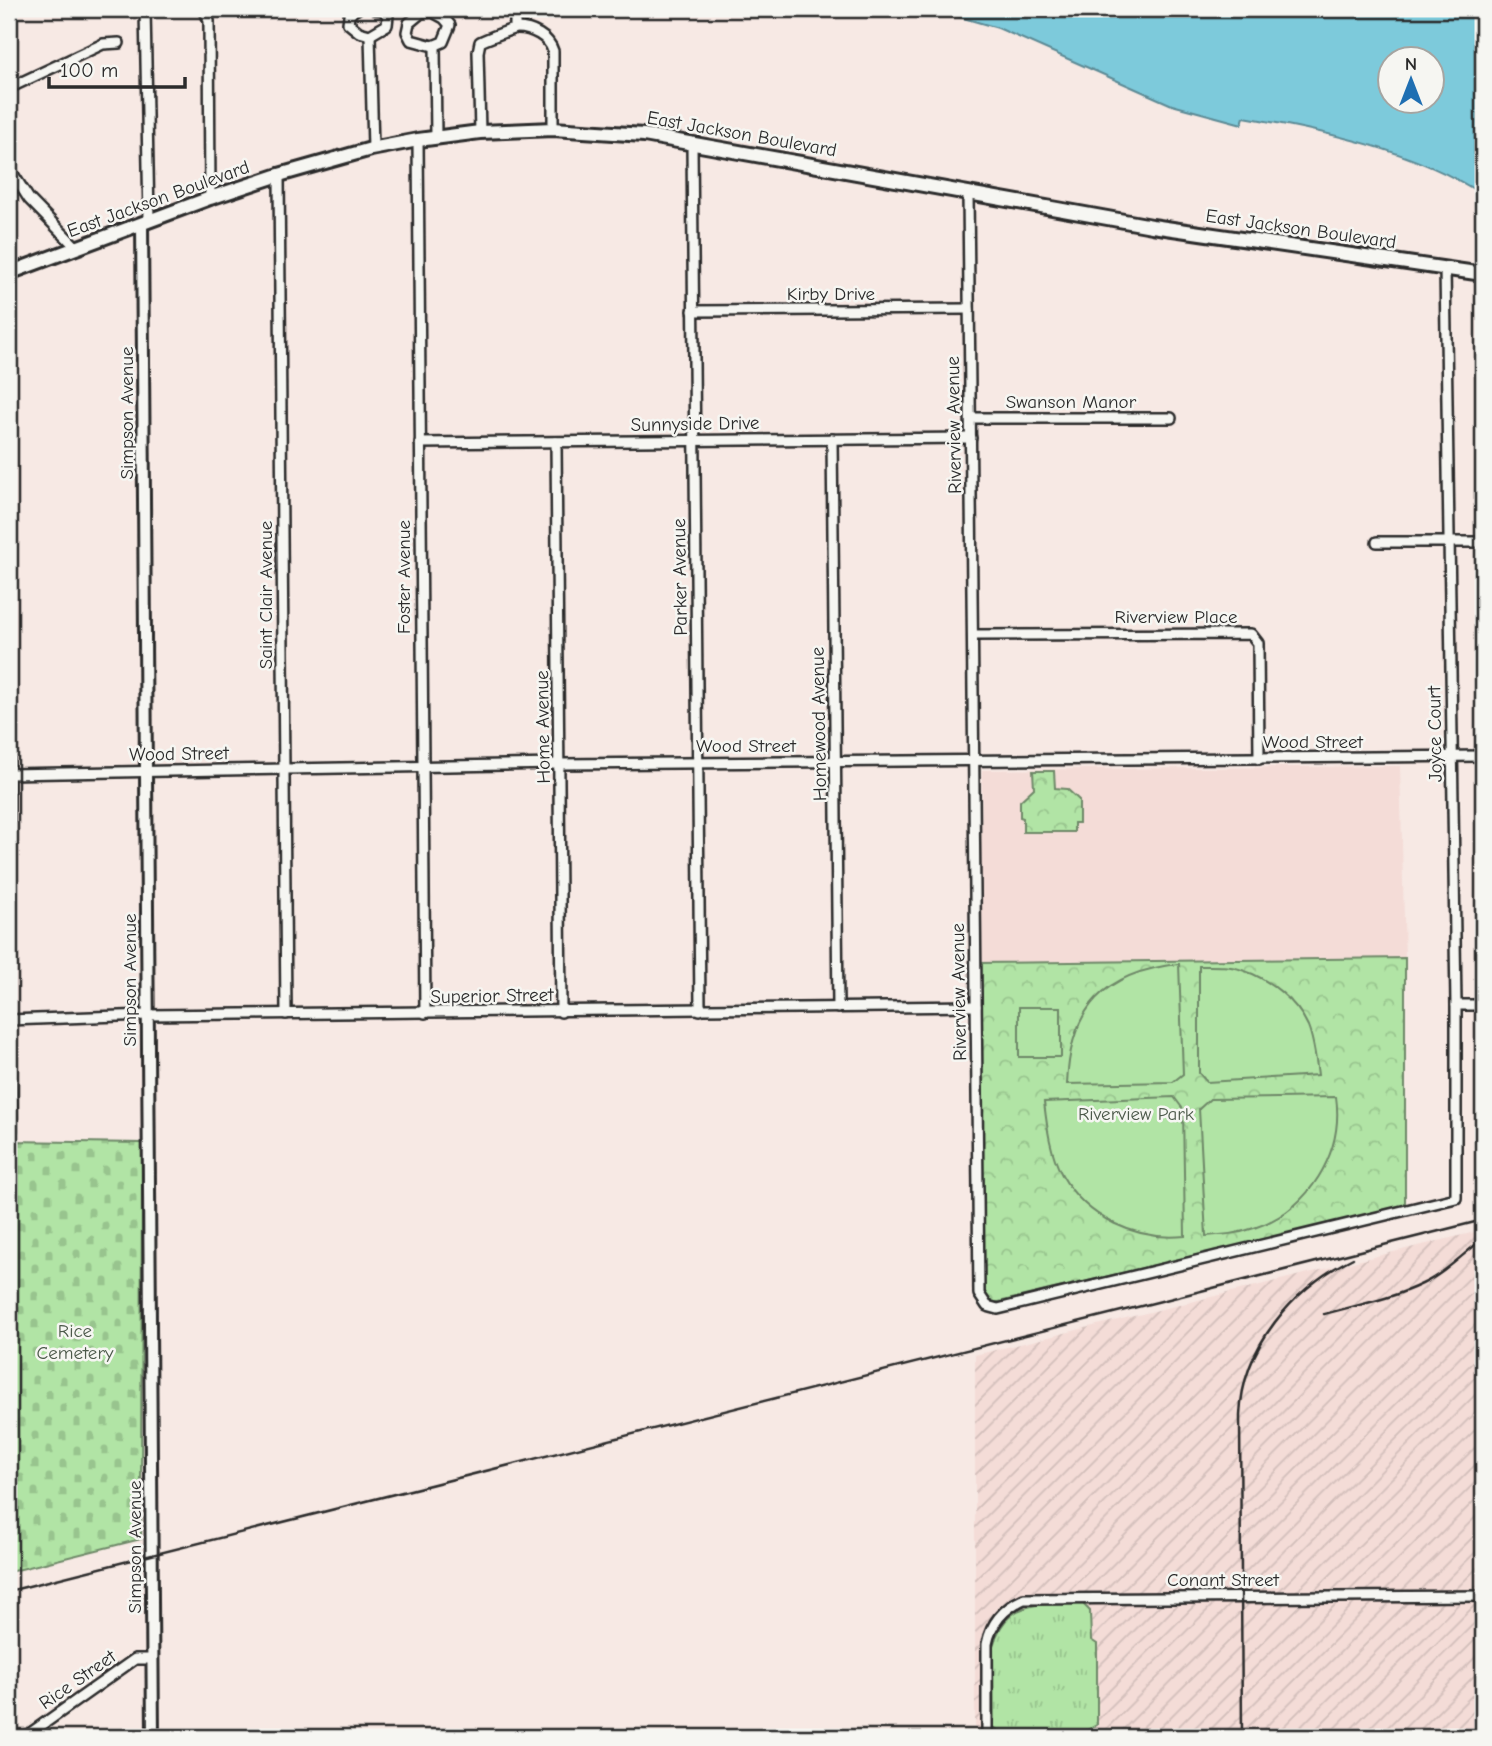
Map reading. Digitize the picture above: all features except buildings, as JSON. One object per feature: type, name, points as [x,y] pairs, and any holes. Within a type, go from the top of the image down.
[{"type":"main road","name":"East Jackson Boulevard","points":[[9,273],[210,198],[373,148],[480,132],[553,130],[605,131],[692,143],[1152,226],[1483,274]]},
{"type":"street","points":[[145,9],[146,222]]},
{"type":"street","points":[[204,9],[209,21],[210,198]]},
{"type":"street","points":[[357,9],[349,16],[348,23],[359,32],[370,35],[387,25],[388,16],[383,10],[375,9]]},
{"type":"street","points":[[515,9],[516,27]]},
{"type":"street","points":[[433,12],[450,25],[443,42],[435,46],[411,40],[407,32],[409,23],[415,16],[433,12]]},
{"type":"street","points":[[480,132],[480,42],[516,27],[541,34],[551,43],[553,130]]},
{"type":"street","points":[[370,35],[373,148]]},
{"type":"street","points":[[9,88],[103,44],[119,43]]},
{"type":"street","points":[[435,46],[436,138]]},
{"type":"street","points":[[9,121],[10,172],[29,199],[76,247]]},
{"type":"street","name":"Foster Avenue","points":[[418,140],[425,1013]]},
{"type":"street","name":"Parker Avenue","points":[[692,143],[700,1010]]},
{"type":"street","name":"Saint Clair Avenue","points":[[279,175],[286,1014]]},
{"type":"street","name":"Riverview Avenue","points":[[968,192],[979,1294],[987,1306],[998,1309],[1456,1198]]},
{"type":"street","name":"Simpson Avenue","points":[[146,222],[147,1015],[153,1737]]},
{"type":"street","name":"Joyce Court","points":[[1445,268],[1456,1005],[1456,1198]]},
{"type":"street","name":"Kirby Drive","points":[[693,311],[969,309]]},
{"type":"street","name":"Swanson Manor","points":[[971,418],[1171,418]]},
{"type":"street","name":"Sunnyside Drive","points":[[420,443],[971,438]]},
{"type":"street","name":"Homewood Avenue","points":[[832,439],[838,1008]]},
{"type":"street","name":"Home Avenue","points":[[556,442],[561,1012]]},
{"type":"street","points":[[1377,542],[1483,542]]},
{"type":"street","name":"Riverview Place","points":[[974,635],[1251,634],[1258,643],[1259,759]]},
{"type":"street","points":[[9,718],[9,947]]},
{"type":"street","name":"Wood Street","points":[[9,774],[560,764],[1483,756]]},
{"type":"street","points":[[1456,1005],[1483,1004]]},
{"type":"street","name":"Superior Street","points":[[9,1020],[147,1015],[976,1006]]},
{"type":"street","points":[[9,1030],[12,1130]]},
{"type":"street","name":"Conant Street","points":[[987,1737],[987,1644],[992,1627],[1009,1605],[1024,1599],[1483,1596]]},
{"type":"street","name":"Rice Street","points":[[25,1737],[135,1659],[152,1659]]},
{"type":"shaded area","points":[[1400,766],[1405,958],[980,963],[982,770]]},
{"type":"shaded area","points":[[1483,1230],[1483,1737],[975,1737],[975,1355]]},
{"type":"green space","points":[[1033,771],[1054,771],[1055,788],[1067,789],[1079,800],[1079,823],[1074,823],[1074,832],[1023,832],[1020,801],[1034,788]]},
{"type":"green space","name":"Riverview Park","points":[[1405,958],[1405,1206],[999,1302],[992,1302],[986,1297],[979,963]]},
{"type":"green space","points":[[1179,964],[1183,1074],[1173,1082],[1067,1084],[1075,1034],[1096,998],[1111,985],[1130,975]]},
{"type":"green space","points":[[1199,966],[1242,970],[1262,979],[1289,999],[1308,1026],[1318,1075],[1207,1082],[1199,1073]]},
{"type":"green space","points":[[1019,1007],[1061,1007],[1061,1057],[1019,1057]]},
{"type":"green space","points":[[1174,1097],[1183,1109],[1185,1236],[1148,1235],[1114,1224],[1084,1203],[1062,1175],[1048,1130],[1044,1102]]},
{"type":"green space","points":[[1336,1097],[1334,1139],[1319,1177],[1306,1193],[1291,1208],[1254,1228],[1206,1236],[1199,1109],[1210,1099]]},
{"type":"green space","name":"Rice Cemetery","points":[[9,1141],[142,1143],[141,1539],[9,1572]]},
{"type":"green space","points":[[1045,1604],[1083,1604],[1090,1611],[1091,1640],[1097,1644],[1097,1725],[1080,1734],[1003,1735],[994,1727],[993,1646],[996,1636],[1006,1620],[1018,1611]]},
{"type":"water","points":[[922,9],[1483,9],[1483,195],[1428,166],[1368,144],[1244,117],[1242,124],[1172,105],[998,28],[939,11]]},
{"type":"railway","points":[[9,1591],[1483,1220]]},
{"type":"railway","points":[[1324,1314],[1386,1298],[1422,1284],[1446,1269],[1483,1239]]},
{"type":"railway","points":[[1242,1737],[1240,1416],[1243,1391],[1250,1366],[1275,1322],[1310,1286],[1353,1258]]}]
